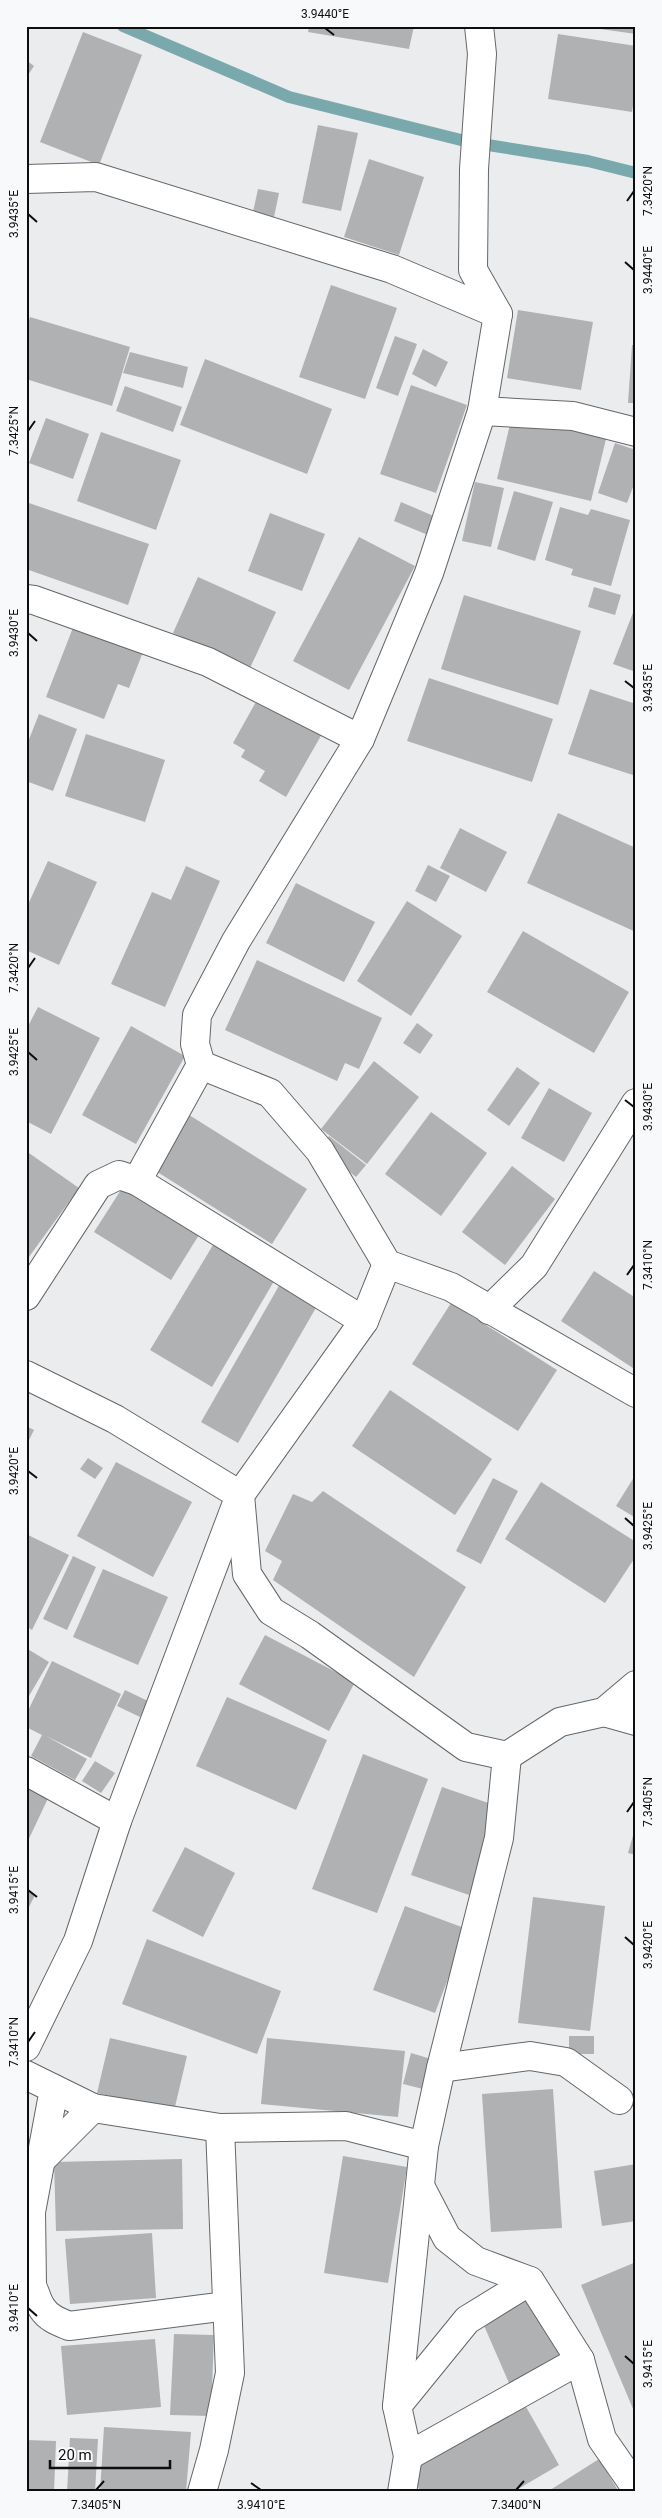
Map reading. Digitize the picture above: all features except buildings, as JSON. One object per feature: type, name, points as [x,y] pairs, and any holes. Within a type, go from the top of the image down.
[{"type":"street","points":[[137,1181],[201,1065],[195,1044],[197,1015],[236,941],[360,739],[428,573],[482,411],[498,314],[474,270],[474,169],[482,54],[479,26]]},
{"type":"street","points":[[26,179],[96,177],[392,269],[498,314]]},
{"type":"street","points":[[482,411],[573,416],[636,432]]},
{"type":"street","points":[[26,599],[34,600],[208,662],[360,739]]},
{"type":"street","points":[[201,1065],[270,1093],[320,1151],[387,1264],[451,1287],[636,1393]]},
{"type":"street","points":[[489,1310],[534,1266],[636,1103]]},
{"type":"street","points":[[26,1296],[98,1185],[119,1175],[137,1181],[364,1321]]},
{"type":"street","points":[[26,2047],[78,1941],[117,1821],[240,1494],[364,1321],[387,1264]]},
{"type":"street","points":[[26,1375],[115,1419],[240,1494]]},
{"type":"street","points":[[240,1494],[247,1574],[271,1611],[310,1635],[466,1746],[506,1756],[560,1722],[604,1712],[636,1685]]},
{"type":"street","points":[[604,1712],[636,1721]]},
{"type":"street","points":[[402,2492],[408,2456],[397,2406],[424,2146],[441,2068],[499,1838],[506,1756]]},
{"type":"street","points":[[26,1772],[117,1821]]},
{"type":"street","points":[[441,2068],[530,2056],[566,2062],[619,2100]]},
{"type":"street","points":[[26,2075],[93,2108],[220,2128],[346,2126],[424,2146]]},
{"type":"street","points":[[54,2089],[32,2212],[29,2282],[42,2308],[54,2320],[69,2326],[227,2306]]},
{"type":"street","points":[[41,2160],[93,2108]]},
{"type":"street","points":[[202,2492],[214,2450],[230,2372],[220,2128]]},
{"type":"street","points":[[420,2186],[446,2238],[476,2261],[530,2281],[580,2360],[602,2439],[636,2488]]},
{"type":"street","points":[[397,2406],[467,2320],[530,2281]]},
{"type":"street","points":[[408,2456],[580,2360]]},
{"type":"waterway","points":[[123,26],[289,97],[469,142],[588,161],[636,173]]}]
